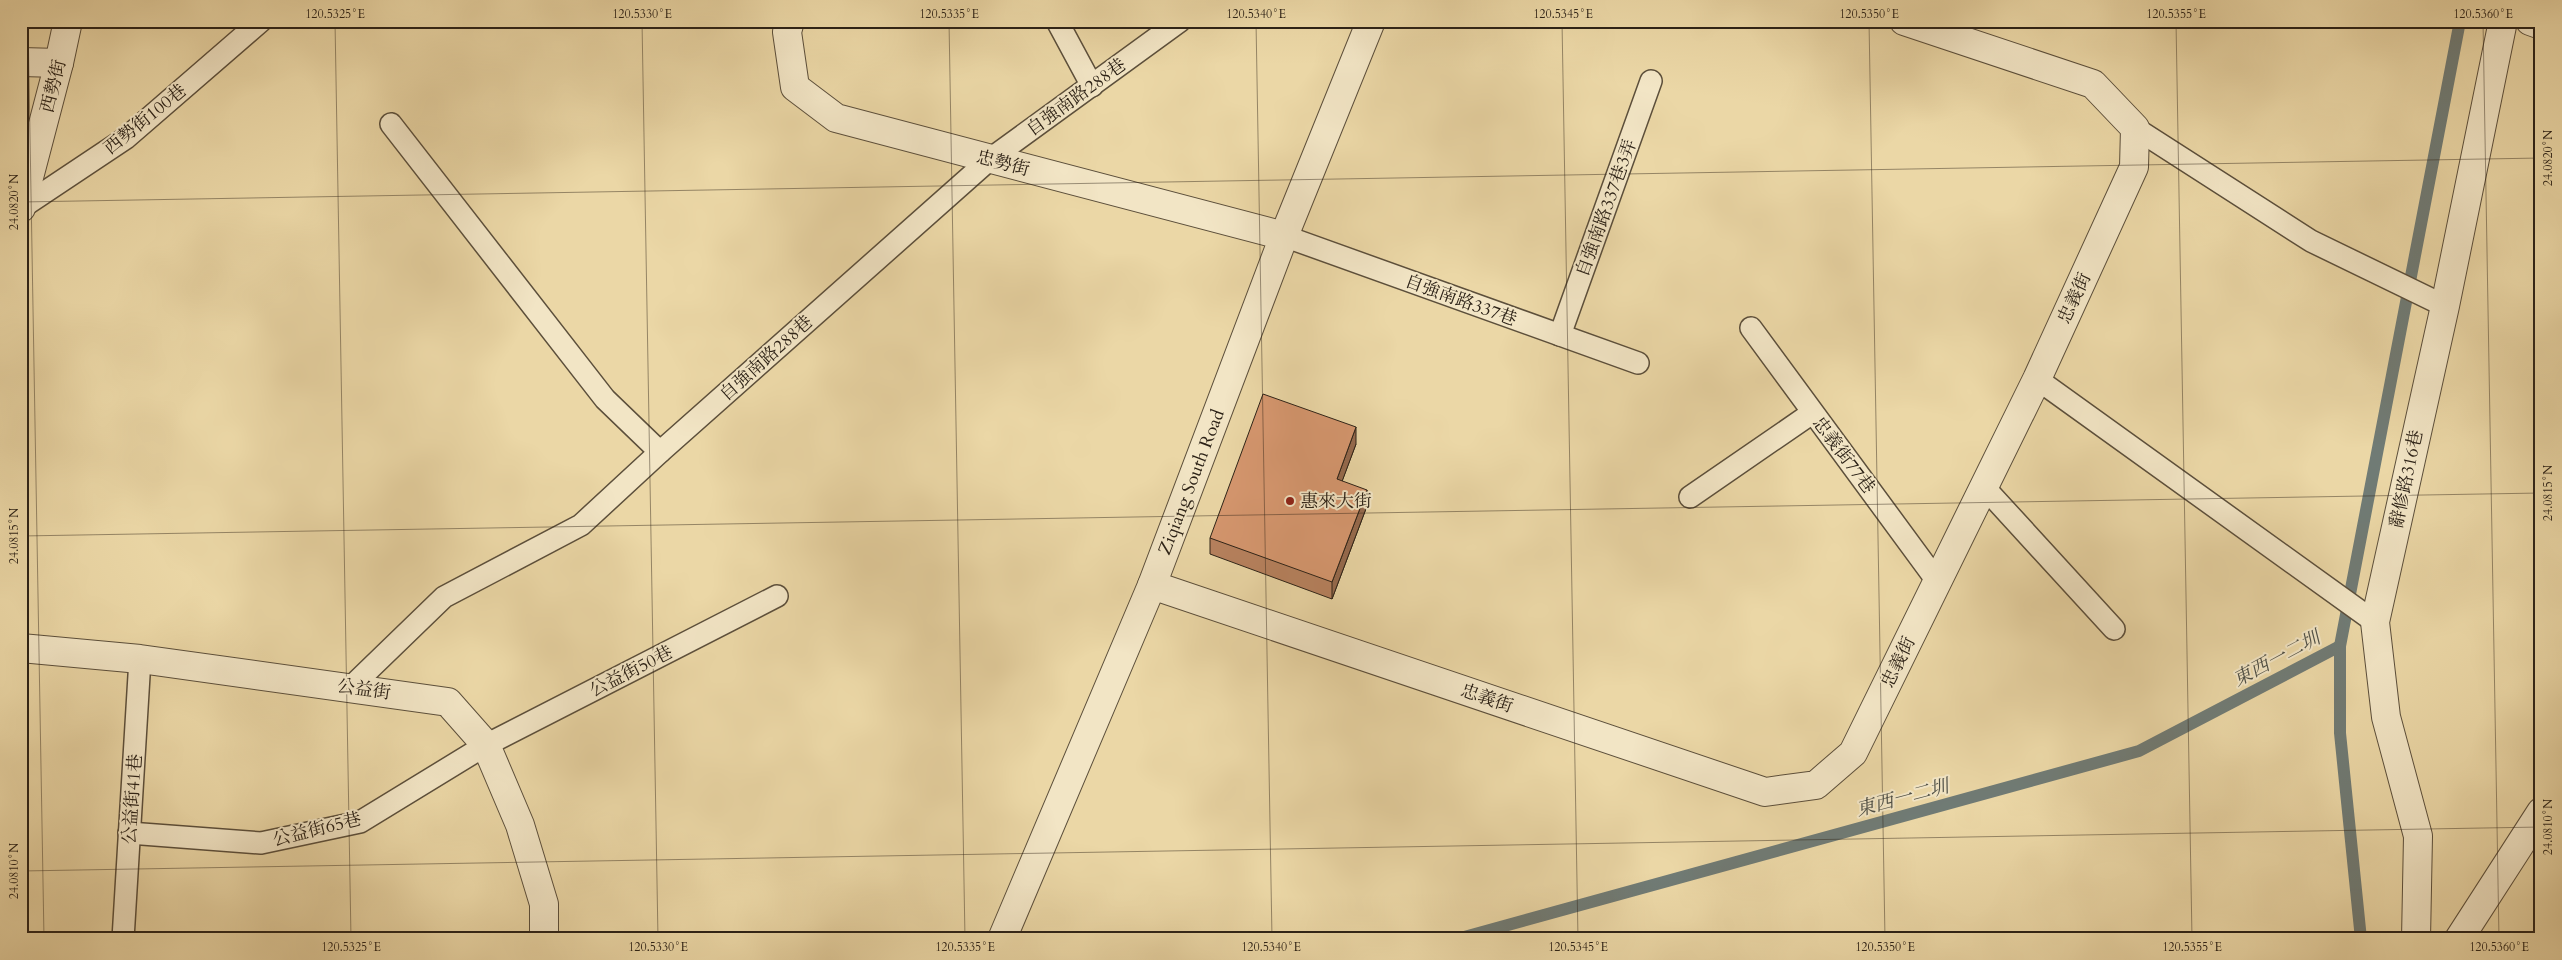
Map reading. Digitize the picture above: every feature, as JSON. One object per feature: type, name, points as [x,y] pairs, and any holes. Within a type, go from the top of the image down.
[{"type":"street","name":"西勢街","points":[[21,208],[59,63],[68,21]]},
{"type":"street","name":"忠勢街","points":[[790,21],[787,32],[795,87],[836,118],[988,160],[1284,236]]},
{"type":"street","name":"Ziqiang South Road","points":[[1002,939],[1152,585],[1284,236],[1370,21]]},
{"type":"street","points":[[1904,21],[2093,84],[2135,128]]},
{"type":"street","name":"辭修路316巷","points":[[2416,939],[2418,836],[2386,716],[2375,622],[2444,306],[2503,21]]},
{"type":"street","points":[[2530,21],[2541,25]]},
{"type":"street","points":[[21,62],[59,63]]},
{"type":"street","name":"忠義街","points":[[1152,585],[1765,792],[1816,785],[1853,753],[2037,379],[2134,167],[2135,128]]},
{"type":"street","name":"公益街","points":[[21,648],[140,659],[448,702],[486,745],[520,825],[544,904],[544,939]]},
{"type":"street","points":[[2459,939],[2541,812]]},
{"type":"lane","name":"西勢街100巷","points":[[21,208],[126,138],[261,21]]},
{"type":"lane","points":[[1057,21],[1092,86]]},
{"type":"lane","name":"自強南路288巷","points":[[351,687],[444,597],[581,525],[660,452],[988,160],[1180,21]]},
{"type":"lane","name":"自強南路337巷3弄","points":[[1560,335],[1651,81]]},
{"type":"lane","points":[[391,124],[605,399],[660,452]]},
{"type":"lane","points":[[2135,128],[2312,241],[2444,306]]},
{"type":"lane","name":"自強南路337巷","points":[[1284,236],[1638,363]]},
{"type":"lane","name":"忠義街77巷","points":[[1751,328],[1938,581]]},
{"type":"lane","points":[[2037,379],[2375,622]]},
{"type":"lane","points":[[1690,497],[1812,413]]},
{"type":"lane","points":[[1984,487],[2114,629]]},
{"type":"lane","name":"公益街50巷","points":[[486,745],[777,596]]},
{"type":"lane","name":"公益街41巷","points":[[123,939],[140,659]]},
{"type":"lane","name":"公益街65巷","points":[[129,833],[261,842],[360,822],[486,745]]},
{"type":"building","name":"惠來大街","points":[[1263,394],[1356,427],[1337,479],[1367,490],[1332,582],[1210,538]]},
{"type":"waterway","points":[[2361,939],[2340,733],[2340,646],[2460,21]]},
{"type":"waterway","name":"東西一二圳","points":[[1457,939],[2139,751],[2340,646]]},
{"type":"place","name":"惠來大街","points":[[1290,501]]}]
